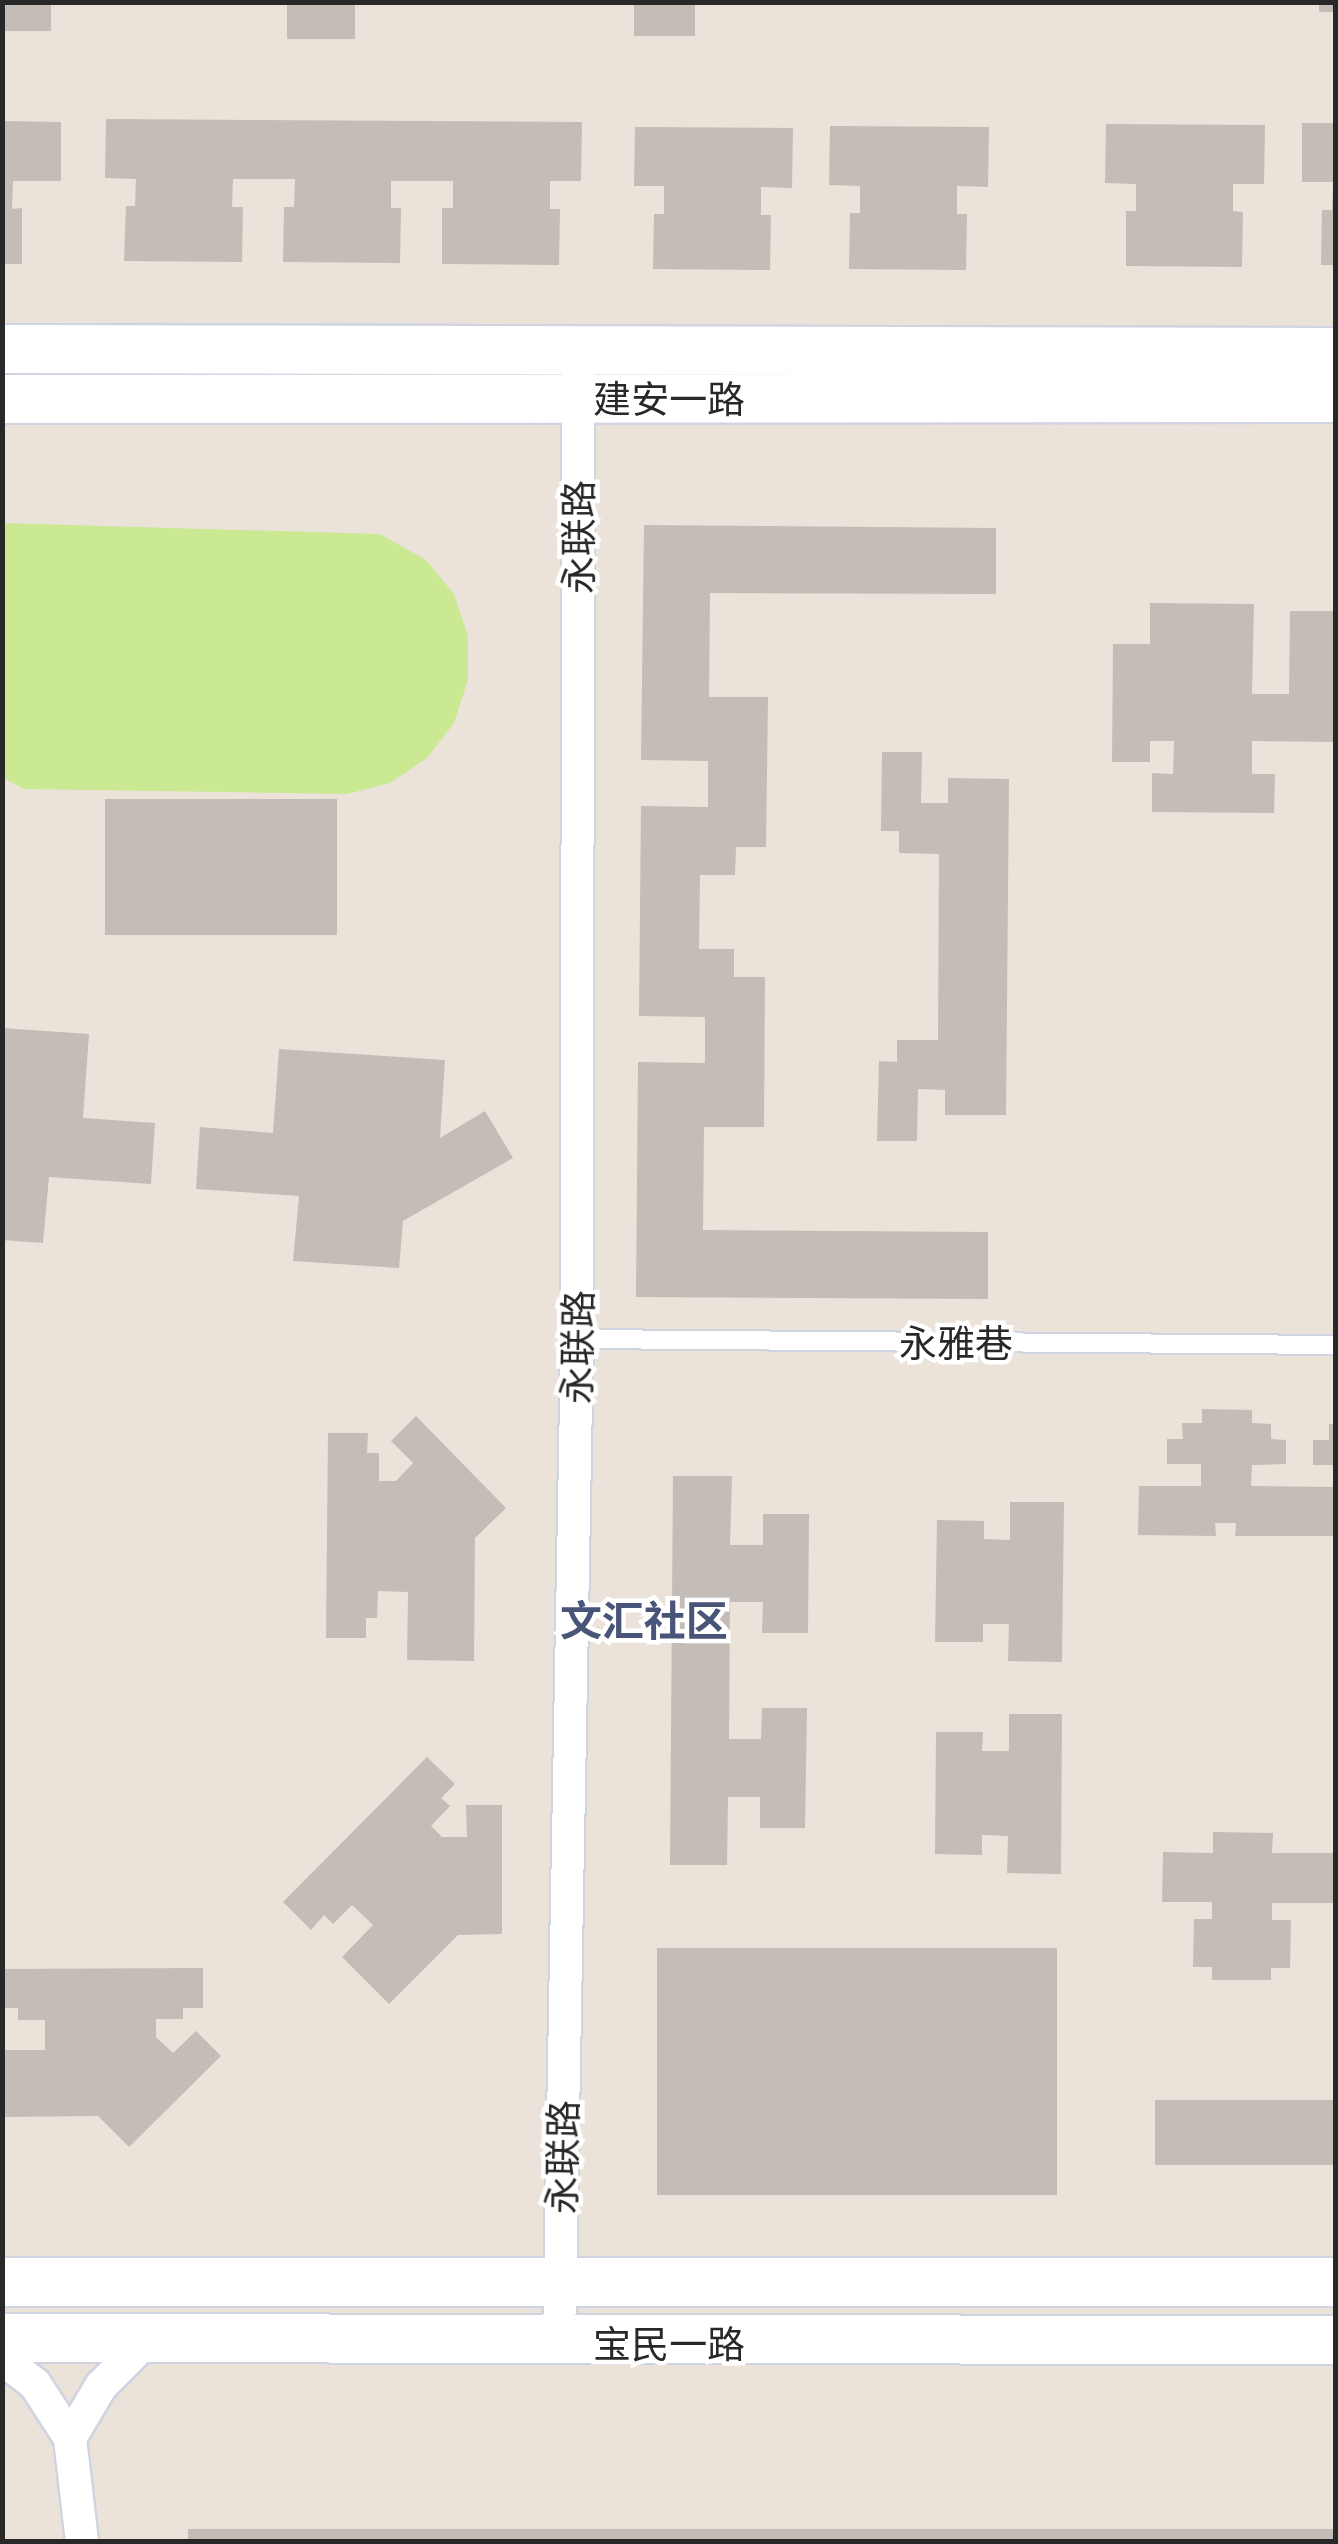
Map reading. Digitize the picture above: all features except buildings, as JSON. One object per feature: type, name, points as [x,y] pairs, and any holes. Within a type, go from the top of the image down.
[{"type":"main road","name":"建安一路","points":[[2,349],[1336,352]]},
{"type":"main road","name":"建安一路","points":[[2,400],[1336,398]]},
{"type":"main road","name":"宝民一路","points":[[2,2282],[1336,2282]]},
{"type":"main road","name":"宝民一路","points":[[2,2338],[558,2343],[1336,2340]]},
{"type":"street","name":"永联路","points":[[558,2343],[577,1339],[578,350]]},
{"type":"street","points":[[70,2438],[100,2386],[148,2339]]},
{"type":"street","points":[[2,2359],[35,2384],[70,2438],[82,2542]]},
{"type":"lane","name":"永雅巷","points":[[577,1339],[1336,1344]]},
{"type":"green space","points":[[2,523],[380,534],[426,560],[454,594],[468,636],[468,680],[454,723],[427,758],[390,783],[347,794],[24,789],[3,778]]},
{"type":"district","name":"文汇社区","points":[[644,1619]]}]
